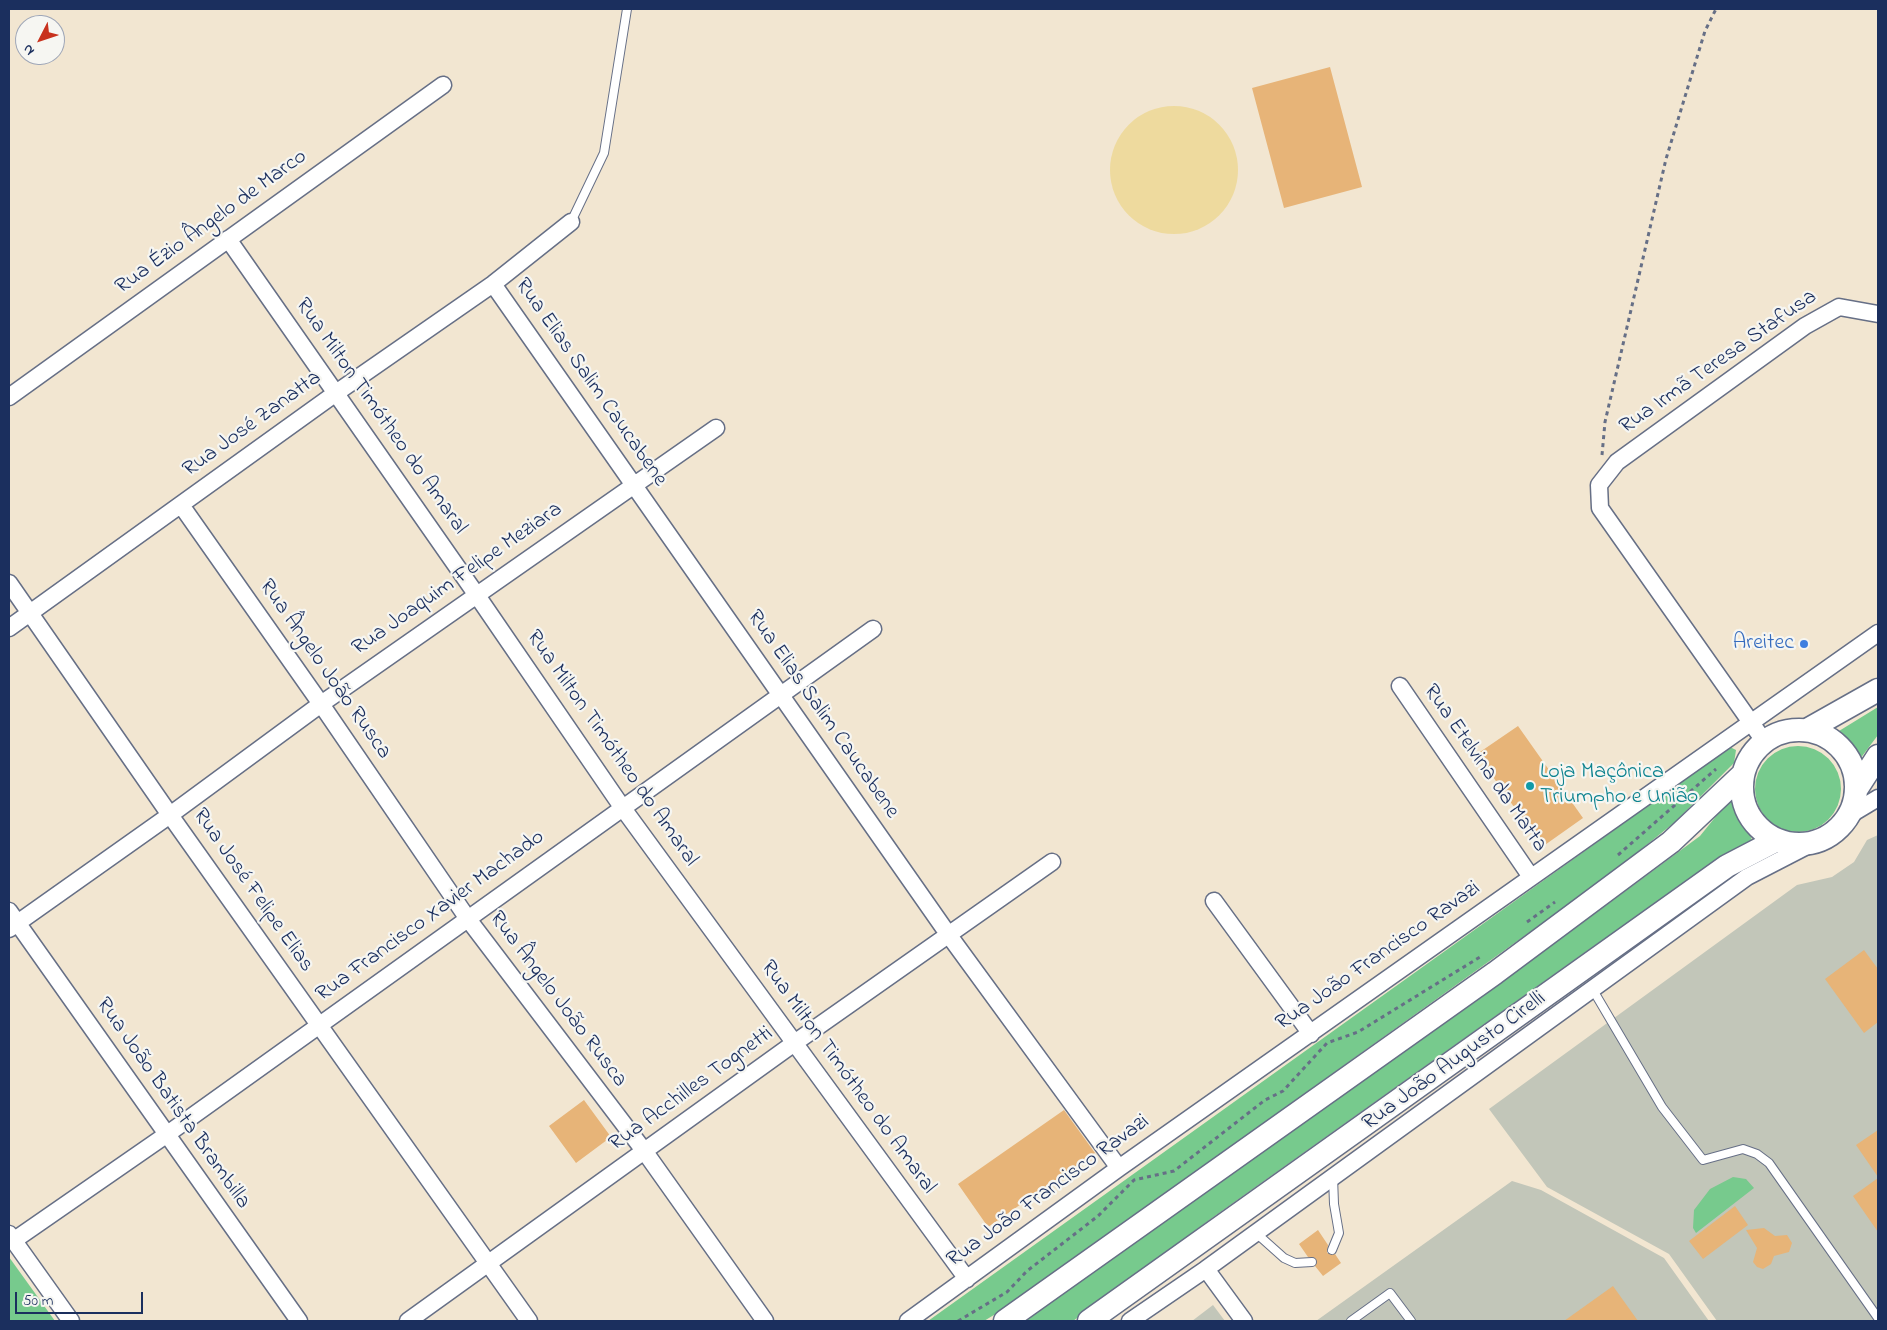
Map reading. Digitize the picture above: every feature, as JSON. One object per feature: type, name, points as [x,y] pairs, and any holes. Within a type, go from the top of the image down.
[{"type":"main road","points":[[1807,730],[1878,690]]},
{"type":"main road","points":[[1856,790],[1854,773],[1843,751],[1823,735],[1807,730],[1779,733],[1757,732],[1743,774],[1742,794],[1748,813],[1760,829],[1777,840],[1809,845],[1837,830],[1848,816],[1856,790],[1878,756]]},
{"type":"main road","points":[[1006,1321],[1495,973],[1671,842],[1743,774]]},
{"type":"main road","points":[[1089,1321],[1726,866],[1777,840]]},
{"type":"street","name":"Rua Ézio Ângelo de Marco","points":[[9,397],[443,85]]},
{"type":"street","name":"Rua José Zanatta","points":[[9,628],[336,393],[493,284],[571,222]]},
{"type":"street","name":"Rua Milton Timótheo do Amaral","points":[[228,239],[476,594],[622,808],[793,1044],[967,1279]]},
{"type":"street","name":"Rua Elias Salim Caucabene","points":[[493,284],[948,934],[1119,1168]]},
{"type":"street","name":"Rua Irmã Teresa Stafusa","points":[[1599,485],[1617,462],[1805,326],[1839,307],[1878,314]]},
{"type":"street","name":"Rua Joaquim Felipe Meziara","points":[[12,921],[170,815],[321,704],[476,594],[716,428]]},
{"type":"street","points":[[1599,485],[1600,508],[1757,732]]},
{"type":"street","name":"Rua Ângelo João Rusca","points":[[181,505],[321,704],[468,919],[645,1152],[765,1321]]},
{"type":"street","name":"Rua José Felipe Elias","points":[[9,583],[170,815],[529,1321]]},
{"type":"street","name":"Rua Francisco Xavier Machado","points":[[11,1238],[166,1135],[873,629]]},
{"type":"street","name":"Rua João Francisco Ravazi","points":[[908,1321],[1119,1168],[1531,877],[1757,732],[1878,633]]},
{"type":"street","name":"Rua Etelvina da Matta","points":[[1400,686],[1531,877]]},
{"type":"street","points":[[1848,816],[1878,798]]},
{"type":"street","name":"Rua João Augusto Cirelli","points":[[1130,1321],[1206,1269],[1747,878],[1809,845]]},
{"type":"street","name":"Rua Acchilles Tognetti","points":[[408,1321],[793,1044],[1052,862]]},
{"type":"street","points":[[1214,900],[1311,1034]]},
{"type":"street","name":"Rua João Batista Brambilla","points":[[12,921],[299,1321]]},
{"type":"street","points":[[11,1238],[72,1321]]},
{"type":"street","points":[[1206,1269],[1244,1321]]},
{"type":"lane","points":[[571,222],[604,153],[627,9]]},
{"type":"lane","points":[[1593,990],[1662,1107],[1703,1160],[1743,1149],[1756,1154],[1769,1163],[1878,1318]]},
{"type":"lane","points":[[1332,1250],[1339,1232],[1334,1204],[1333,1177]]},
{"type":"lane","points":[[1256,1233],[1284,1258],[1295,1262],[1312,1262]]},
{"type":"lane","points":[[1351,1321],[1390,1293],[1411,1321]]},
{"type":"path","points":[[1599,485],[1604,422],[1666,159],[1705,31],[1716,9]]},
{"type":"path","points":[[1616,857],[1723,763]]},
{"type":"path","points":[[1524,925],[1561,898]]},
{"type":"path","points":[[958,1321],[1007,1292],[1027,1271],[1098,1216],[1134,1180],[1174,1170],[1265,1100],[1283,1091],[1327,1044],[1358,1032],[1488,952]]},
{"type":"shaded area","points":[[1878,835],[1878,1321],[1717,1321],[1669,1254],[1547,1187],[1489,1109],[1797,885],[1832,877],[1854,862],[1867,840]]},
{"type":"shaded area","points":[[1512,1181],[1541,1190],[1664,1258],[1709,1321],[1316,1321]]},
{"type":"shaded area","points":[[1213,1305],[1225,1321],[1192,1321]]},
{"type":"green space","points":[[1878,707],[1878,735],[1860,759],[1839,731]]},
{"type":"green space","points":[[1798,746],[1814,750],[1828,759],[1837,773],[1841,789],[1837,805],[1828,819],[1814,828],[1798,832],[1782,828],[1768,819],[1759,805],[1755,789],[1759,773],[1768,759],[1782,750]]},
{"type":"green space","points":[[1730,747],[1736,750],[1734,763],[1675,822],[1608,876],[1007,1307],[984,1321],[928,1321]]},
{"type":"green space","points":[[1730,799],[1734,800],[1753,842],[1740,847],[1594,946],[1212,1218],[1073,1321],[1023,1321],[1482,997],[1700,836]]},
{"type":"green space","points":[[1733,1177],[1746,1179],[1754,1188],[1696,1233],[1693,1228],[1694,1210],[1710,1189]]},
{"type":"green space","points":[[9,1257],[55,1321],[9,1321]]},
{"type":"sand","points":[[1174,106],[1198,111],[1219,125],[1233,146],[1238,170],[1233,194],[1219,215],[1198,229],[1174,234],[1150,229],[1129,215],[1115,194],[1110,170],[1115,146],[1129,125],[1150,111]]},
{"type":"building","points":[[1330,67],[1362,187],[1284,208],[1252,88]]},
{"type":"building","name":"Loja Maçônica Triumpho e União","points":[[1518,726],[1583,818],[1542,847],[1477,754]]},
{"type":"building","points":[[1864,950],[1878,969],[1878,1022],[1864,1033],[1825,979]]},
{"type":"building","points":[[584,1100],[611,1137],[576,1163],[549,1126]]},
{"type":"building","points":[[1064,1110],[1095,1153],[988,1227],[958,1184]]},
{"type":"building","points":[[1878,1130],[1878,1177],[1856,1145]]},
{"type":"building","points":[[1878,1178],[1878,1232],[1853,1196]]},
{"type":"building","points":[[1735,1206],[1748,1225],[1703,1259],[1689,1241]]},
{"type":"building","points":[[1764,1228],[1775,1236],[1787,1235],[1792,1243],[1789,1252],[1774,1256],[1771,1264],[1763,1269],[1757,1267],[1753,1262],[1757,1248],[1746,1230]]},
{"type":"building","points":[[1318,1230],[1328,1245],[1327,1253],[1335,1254],[1341,1263],[1323,1276],[1315,1266],[1316,1259],[1308,1257],[1299,1244]]},
{"type":"building","points":[[1613,1286],[1638,1321],[1564,1321]]},
{"type":"place","name":"Areitec","points":[[1804,644]]},
{"type":"place","name":"Loja Maçônica Triumpho e União","points":[[1530,786]]}]
